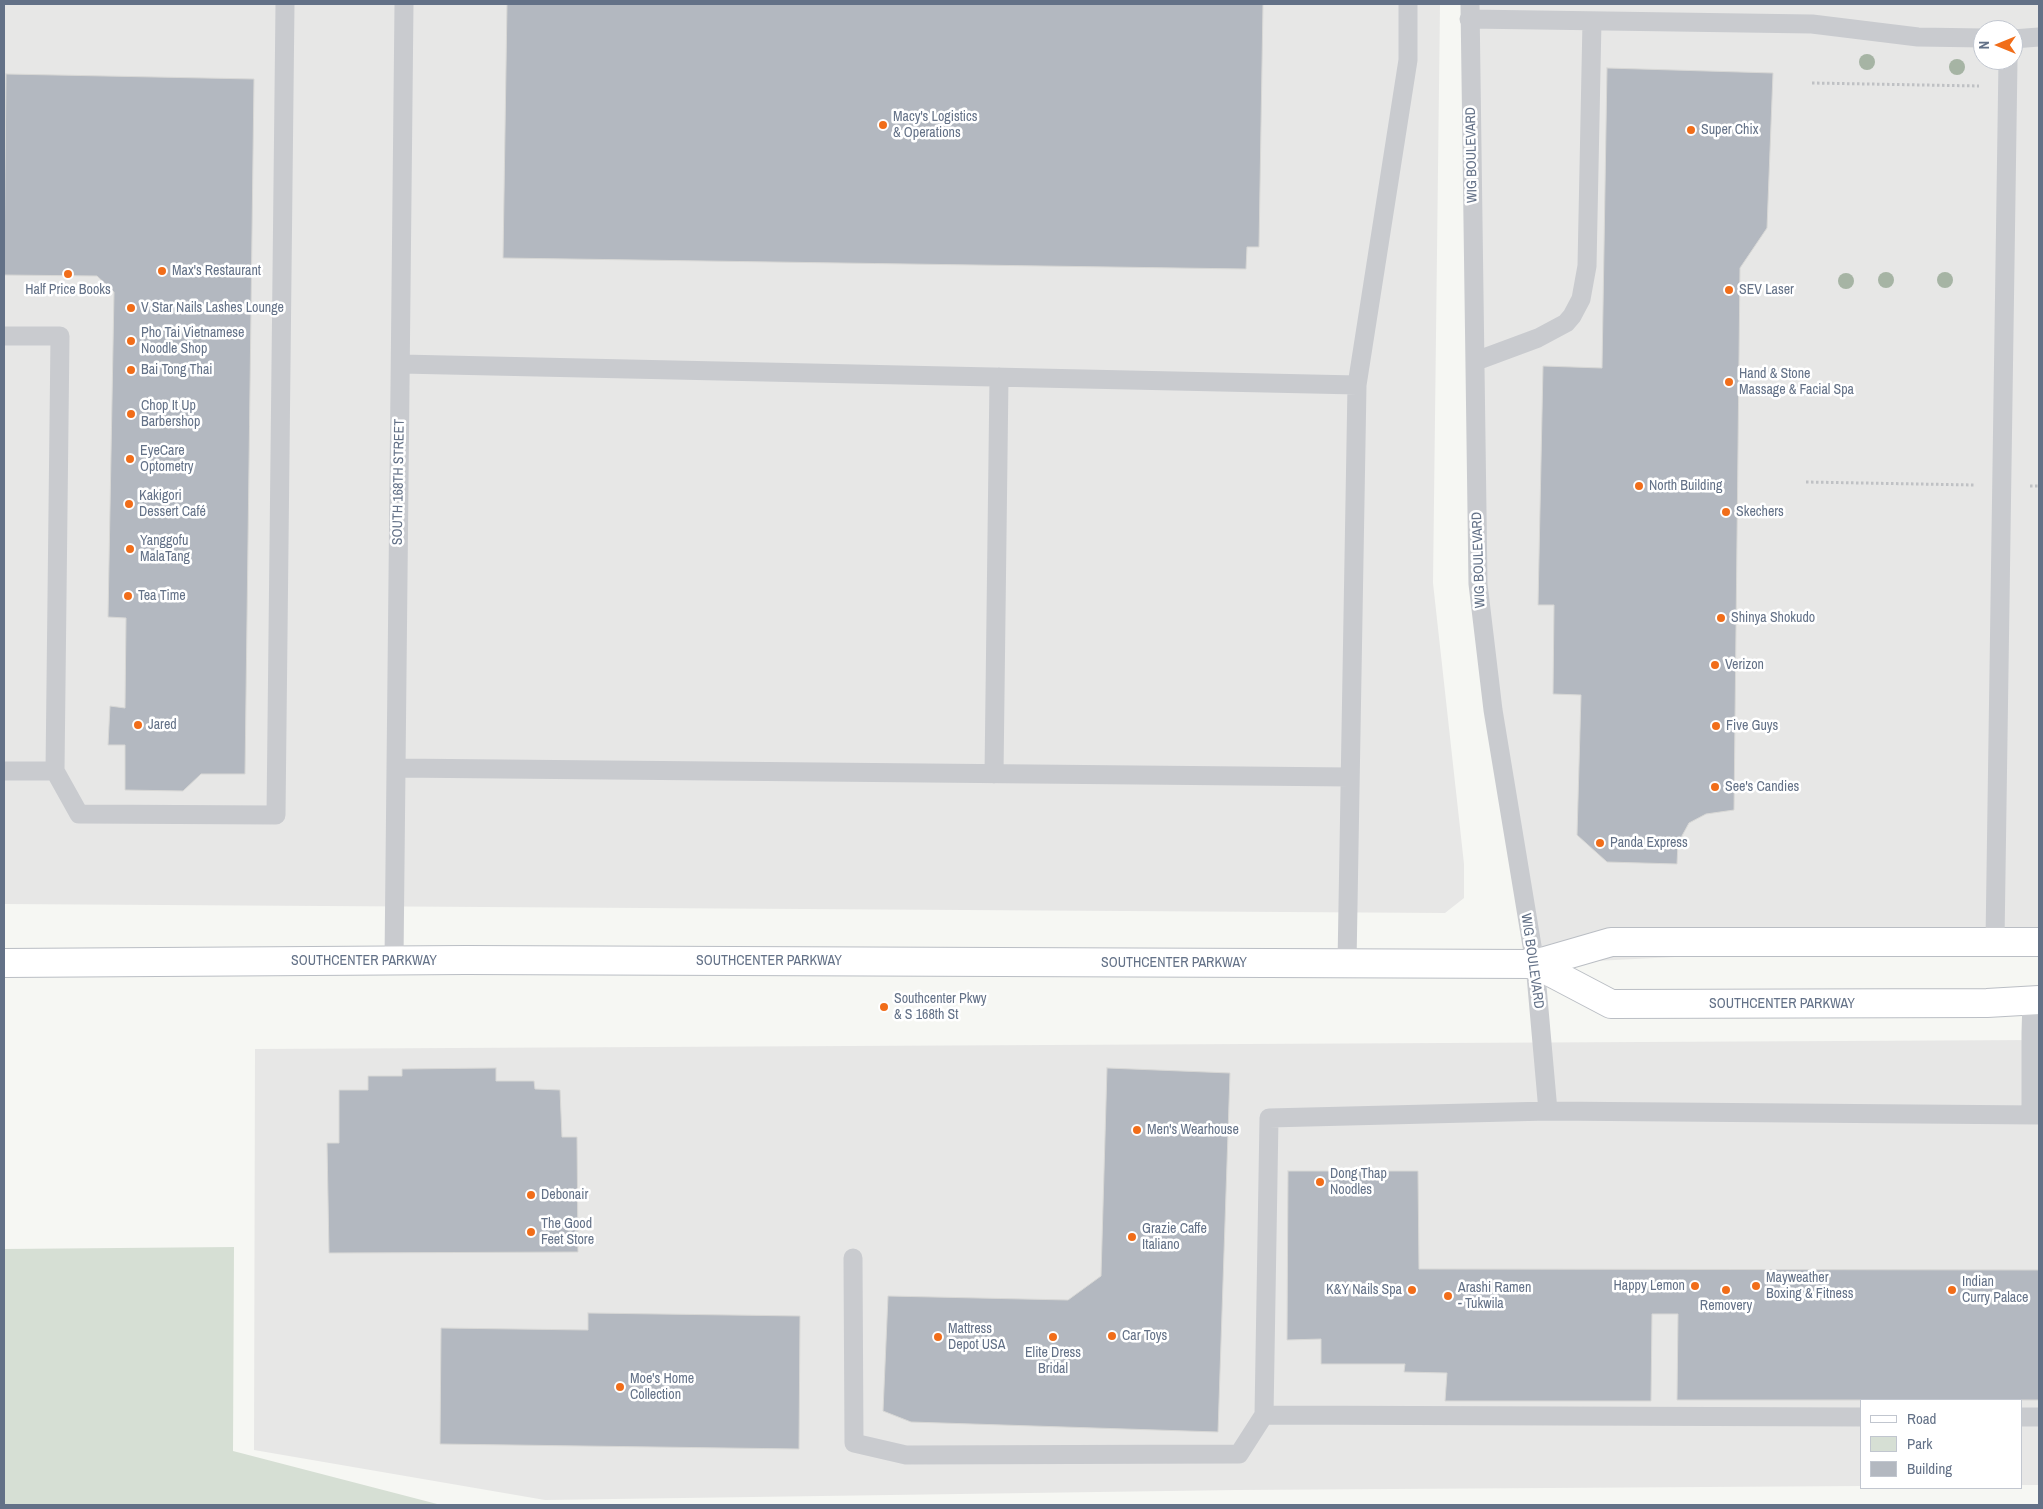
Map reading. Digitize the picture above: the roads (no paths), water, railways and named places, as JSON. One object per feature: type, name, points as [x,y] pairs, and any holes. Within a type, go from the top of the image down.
[{"type":"main road","name":"SOUTHCENTER PARKWAY","points":[[4,963],[394,960],[1534,964],[1611,942],[2039,942]]},
{"type":"main road","name":"SOUTHCENTER PARKWAY","points":[[1534,964],[1611,1004],[1977,1003],[2036,1000]]},
{"type":"lane","points":[[4,336],[60,336],[54,771],[79,814],[276,815],[285,4]]},
{"type":"lane","name":"SOUTH 168TH STREET","points":[[394,960],[404,4]]},
{"type":"lane","points":[[1347,963],[1357,384],[1408,60],[1408,4]]},
{"type":"lane","points":[[1470,11],[1592,21],[1812,24],[1908,36],[1973,38]]},
{"type":"lane","name":"WIG BOULEVARD","points":[[1470,11],[1478,584],[1493,710],[1534,964],[1548,1111]]},
{"type":"lane","points":[[1476,361],[1538,338],[1566,323],[1581,299],[1587,266],[1592,21]]},
{"type":"lane","points":[[2023,38],[2039,37]]},
{"type":"lane","points":[[1995,941],[2008,70]]},
{"type":"lane","points":[[400,364],[1357,384]]},
{"type":"lane","points":[[994,774],[1000,377]]},
{"type":"lane","points":[[396,768],[1350,777]]},
{"type":"lane","points":[[4,771],[54,771]]},
{"type":"lane","points":[[853,1258],[854,1443],[906,1455],[1239,1454],[1264,1414],[1268,1118],[1548,1111],[2035,1115],[2036,1000]]},
{"type":"lane","points":[[1264,1414],[1860,1417]]},
{"type":"lane","points":[[2023,1417],[2039,1417]]},
{"type":"place","name":"Macy's Logistics & Operations","points":[[883,125]]},
{"type":"place","name":"Super Chix","points":[[1691,130]]},
{"type":"place","name":"Max's Restaurant","points":[[162,271]]},
{"type":"place","name":"Half Price Books","points":[[68,274]]},
{"type":"place","name":"SEV Laser","points":[[1729,290]]},
{"type":"place","name":"V Star Nails Lashes Lounge","points":[[131,308]]},
{"type":"place","name":"Pho Tai Vietnamese Noodle Shop","points":[[131,341]]},
{"type":"place","name":"Bai Tong Thai","points":[[131,370]]},
{"type":"place","name":"Hand & Stone Massage & Facial Spa","points":[[1729,382]]},
{"type":"place","name":"Chop It Up Barbershop","points":[[131,414]]},
{"type":"place","name":"EyeCare Optometry","points":[[130,459]]},
{"type":"place","name":"North Building","points":[[1639,486]]},
{"type":"place","name":"Kakigori Dessert Café","points":[[129,504]]},
{"type":"place","name":"Skechers","points":[[1726,512]]},
{"type":"place","name":"Yanggofu MalaTang","points":[[130,549]]},
{"type":"place","name":"Tea Time","points":[[128,596]]},
{"type":"place","name":"Shinya Shokudo","points":[[1721,618]]},
{"type":"place","name":"Verizon","points":[[1715,665]]},
{"type":"place","name":"Jared","points":[[138,725]]},
{"type":"place","name":"Five Guys","points":[[1716,726]]},
{"type":"place","name":"See's Candies","points":[[1715,787]]},
{"type":"place","name":"Panda Express","points":[[1600,843]]},
{"type":"place","name":"Southcenter Pkwy & S 168th St","points":[[884,1007]]},
{"type":"place","name":"Men's Wearhouse","points":[[1137,1130]]},
{"type":"place","name":"Dong Thap Noodles","points":[[1320,1182]]},
{"type":"place","name":"Debonair","points":[[531,1195]]},
{"type":"place","name":"The Good Feet Store","points":[[531,1232]]},
{"type":"place","name":"Grazie Caffe Italiano","points":[[1132,1237]]},
{"type":"place","name":"Happy Lemon","points":[[1695,1286]]},
{"type":"place","name":"Mayweather Boxing & Fitness","points":[[1756,1286]]},
{"type":"place","name":"K&Y Nails Spa","points":[[1412,1290]]},
{"type":"place","name":"Removery","points":[[1726,1290]]},
{"type":"place","name":"Indian Curry Palace","points":[[1952,1290]]},
{"type":"place","name":"Arashi Ramen - Tukwila","points":[[1448,1296]]},
{"type":"place","name":"Car Toys","points":[[1112,1336]]},
{"type":"place","name":"Mattress Depot USA","points":[[938,1337]]},
{"type":"place","name":"Elite Dress Bridal","points":[[1053,1337]]},
{"type":"place","name":"Moe's Home Collection","points":[[620,1387]]}]
